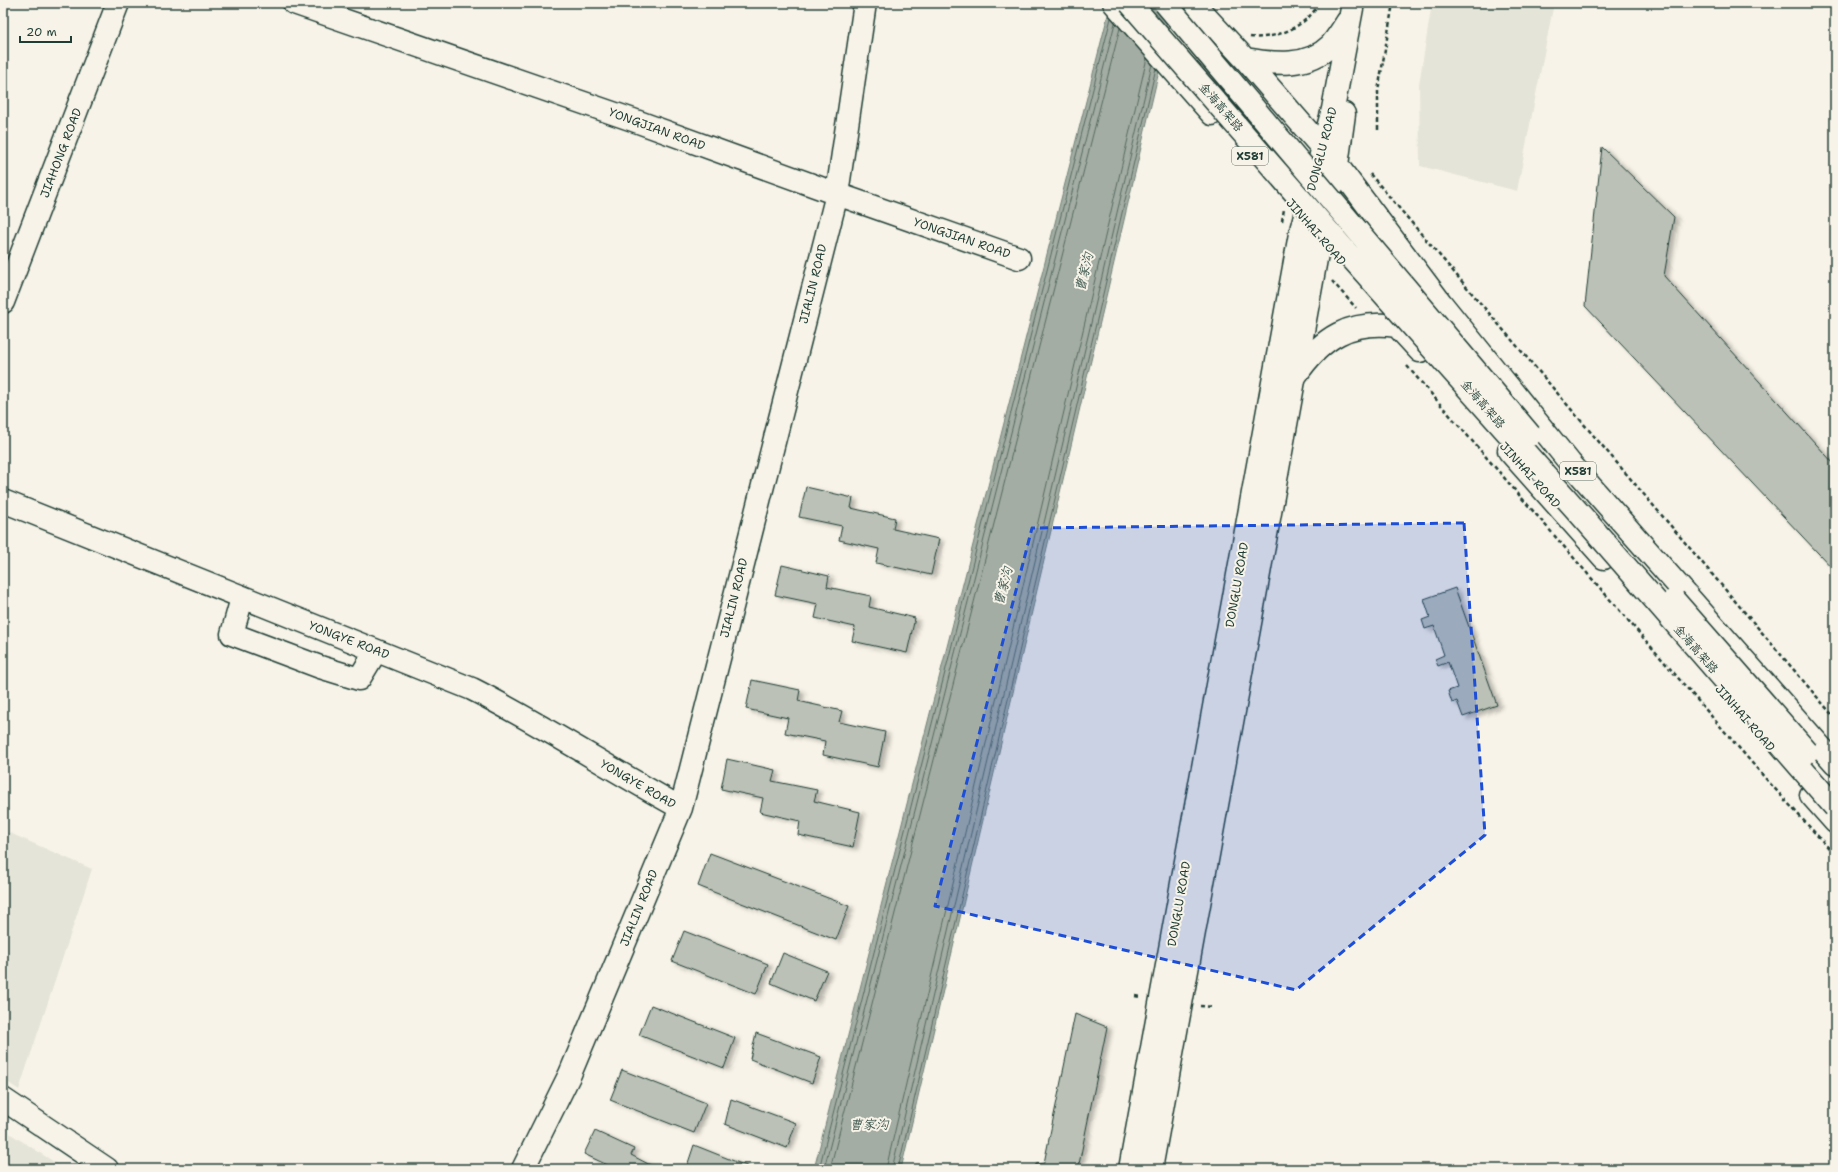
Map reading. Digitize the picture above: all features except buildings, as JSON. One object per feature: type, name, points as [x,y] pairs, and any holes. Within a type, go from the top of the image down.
[{"type":"main road","name":"JIAHONG ROAD","points":[[3,302],[118,3]]},
{"type":"main road","name":"YONGJIAN ROAD","points":[[294,3],[633,120],[1019,258]]},
{"type":"main road","name":"JIALIN ROAD","points":[[523,1169],[570,1074],[680,808],[837,194],[864,3]]},
{"type":"main road","name":"JINHAI ROAD","points":[[1114,3],[1420,351],[1658,618],[1835,822]]},
{"type":"main road","name":"金海高架路","points":[[1130,3],[1835,807]]},
{"type":"main road","name":"金海高架路","points":[[1165,3],[1442,332],[1835,784]]},
{"type":"main road","points":[[1177,3],[1442,332]]},
{"type":"main road","name":"X581","points":[[1193,3],[1245,59],[1337,165],[1441,303],[1570,463],[1835,763]]},
{"type":"main road","points":[[1245,59],[1274,64],[1296,62],[1320,53],[1331,45],[1356,8]]},
{"type":"main road","name":"DONGLU ROAD","points":[[1130,1169],[1300,234],[1334,103],[1356,8]]},
{"type":"main road","name":"DONGLU ROAD","points":[[1151,1169],[1295,377],[1321,237],[1337,165],[1356,8]]},
{"type":"main road","points":[[1295,377],[1309,357],[1320,346],[1342,332],[1355,328],[1371,325],[1397,326],[1420,351]]},
{"type":"main road","name":"YONGYE ROAD","points":[[3,501],[242,598],[465,686],[496,701],[680,808]]},
{"type":"main road","points":[[242,598],[232,634],[320,667],[359,679],[376,651]]},
{"type":"main road","points":[[3,1099],[106,1169]]},
{"type":"path","points":[[1251,37],[1271,37],[1298,25],[1316,10],[1319,3]]},
{"type":"path","points":[[1378,130],[1378,91],[1393,3]]},
{"type":"path","points":[[1245,33],[1251,37],[1274,64]]},
{"type":"path","points":[[1368,172],[1835,718]]},
{"type":"highlighted area","points":[[1464,523],[1485,835],[1296,990],[935,906],[1032,528]]},
{"type":"shaded area","points":[[1432,3],[1554,3],[1517,191],[1420,166],[1419,84]]},
{"type":"shaded area","points":[[3,830],[92,869],[19,1090],[3,1079]]},
{"type":"shaded area","points":[[3,1129],[65,1169],[3,1169]]},
{"type":"water","name":"曹家沟","points":[[1111,3],[1175,3],[901,1169],[814,1169]]}]
